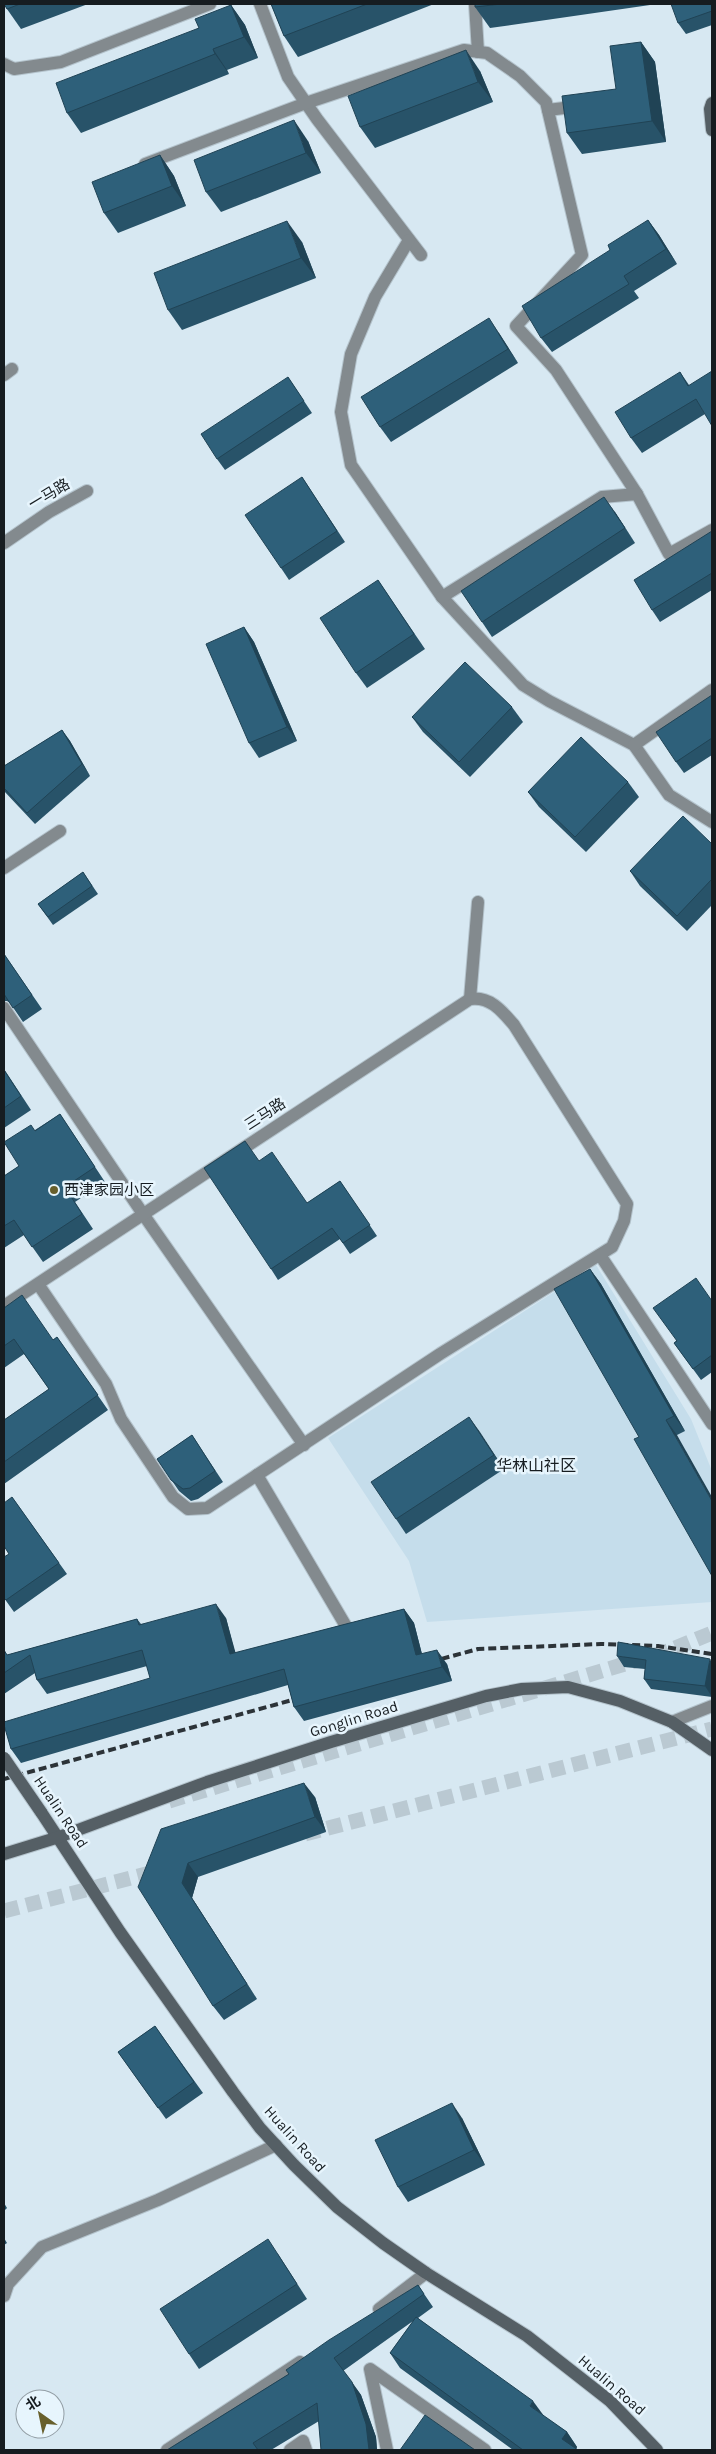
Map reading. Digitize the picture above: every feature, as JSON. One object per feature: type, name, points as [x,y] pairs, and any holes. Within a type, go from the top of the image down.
[{"type":"street","points":[[4,64],[14,69],[62,62],[210,4]]},
{"type":"street","points":[[260,4],[288,77],[421,255]]},
{"type":"street","points":[[475,4],[478,52]]},
{"type":"street","points":[[135,168],[306,103],[464,50],[487,53],[520,76],[546,102],[582,255],[516,326],[556,370],[636,494],[669,554],[712,530]]},
{"type":"street","points":[[712,103],[710,109],[712,130]]},
{"type":"street","points":[[548,110],[593,104]]},
{"type":"street","points":[[409,240],[375,297],[351,354],[341,412],[351,465],[442,597],[523,685],[549,701],[634,745],[668,795],[712,822]]},
{"type":"street","name":"一马路","points":[[4,543],[49,512],[87,491]]},
{"type":"street","points":[[442,597],[602,497],[636,494]]},
{"type":"street","points":[[634,745],[712,690]]},
{"type":"street","points":[[4,868],[60,831]]},
{"type":"street","points":[[38,1284],[106,1384],[121,1418],[173,1497],[188,1509],[207,1508],[440,1354],[612,1247],[624,1221],[627,1204],[514,1025],[497,1006],[479,998],[470,999],[478,902]]},
{"type":"street","name":"三马路","points":[[4,1306],[470,999]]},
{"type":"street","points":[[4,1008],[142,1214],[304,1445]]},
{"type":"street","points":[[600,1255],[712,1424]]},
{"type":"street","points":[[257,1475],[350,1633]]},
{"type":"street","name":"Gonglin Road","points":[[4,1854],[59,1837],[226,1776],[340,1739],[495,1694],[522,1689],[568,1687],[620,1701],[672,1722],[712,1750]]},
{"type":"street","points":[[672,1722],[712,1706]]},
{"type":"street","name":"Hualin Road","points":[[4,1758],[59,1837],[125,1940],[233,2092],[276,2144],[337,2207],[426,2274],[527,2336],[610,2401],[657,2450]]},
{"type":"street","points":[[4,2296],[8,2284],[42,2247],[158,2200],[276,2144]]},
{"type":"street","points":[[366,2318],[400,2296],[426,2274]]},
{"type":"street","points":[[167,2450],[308,2356]]},
{"type":"street","points":[[387,2450],[370,2368],[484,2450]]},
{"type":"street","points":[[290,2450],[304,2441],[306,2450]]},
{"type":"shaded area","points":[[596,1265],[691,1419],[712,1471],[712,1602],[427,1622],[409,1561],[328,1438]]},
{"type":"building","points":[[4,4],[20,4],[7,9]]},
{"type":"building","points":[[271,4],[367,4],[284,36]]},
{"type":"building","points":[[475,4],[501,4],[475,7]]},
{"type":"building","points":[[671,4],[712,4],[712,11],[678,23]]},
{"type":"building","points":[[231,5],[244,37],[213,49],[215,54],[67,113],[56,83],[199,28],[195,19]]},
{"type":"building","points":[[641,42],[652,121],[567,133],[562,96],[616,89],[610,46]]},
{"type":"building","points":[[466,50],[478,82],[360,127],[348,96]]},
{"type":"building","points":[[294,120],[306,153],[206,192],[194,160]]},
{"type":"building","points":[[160,155],[172,186],[104,213],[92,182]]},
{"type":"building","points":[[648,220],[666,249],[624,276],[629,284],[541,338],[522,306],[610,250],[608,245]]},
{"type":"building","points":[[287,221],[301,258],[168,310],[154,273]]},
{"type":"building","points":[[489,318],[508,349],[380,427],[361,397]]},
{"type":"building","points":[[712,371],[712,426],[696,399],[631,438],[615,412],[680,372],[688,386]]},
{"type":"building","points":[[288,377],[304,401],[217,459],[201,434]]},
{"type":"building","points":[[302,477],[337,531],[281,568],[245,515]]},
{"type":"building","points":[[604,497],[625,528],[482,622],[461,591]]},
{"type":"building","points":[[712,531],[712,573],[652,610],[634,580]]},
{"type":"building","points":[[378,580],[414,634],[356,673],[320,618]]},
{"type":"building","points":[[244,627],[287,727],[249,743],[206,644]]},
{"type":"building","points":[[465,662],[512,707],[459,762],[412,717]]},
{"type":"building","points":[[712,695],[712,738],[676,762],[656,732]]},
{"type":"building","points":[[62,730],[82,764],[27,813],[4,788],[4,766]]},
{"type":"building","points":[[581,737],[628,782],[575,837],[528,792]]},
{"type":"building","points":[[683,816],[712,844],[712,879],[677,916],[630,871]]},
{"type":"building","points":[[83,872],[92,886],[48,917],[38,904]]},
{"type":"building","points":[[4,954],[32,995],[13,1008],[4,994]]},
{"type":"building","points":[[4,1070],[21,1096],[4,1108]]},
{"type":"building","name":"西津家园小区","points":[[60,1114],[95,1167],[65,1187],[82,1214],[32,1247],[14,1220],[4,1226],[4,1176],[19,1166],[4,1142],[31,1125],[35,1131]]},
{"type":"building","points":[[245,1141],[259,1161],[272,1152],[307,1203],[340,1181],[370,1225],[343,1243],[332,1228],[271,1269],[204,1168]]},
{"type":"building","points":[[590,1269],[674,1416],[666,1420],[712,1501],[712,1576],[634,1439],[639,1437],[554,1289]]},
{"type":"building","points":[[696,1278],[712,1301],[712,1355],[693,1369],[674,1343],[677,1341],[653,1308]]},
{"type":"building","points":[[22,1295],[53,1340],[57,1337],[98,1395],[4,1462],[4,1420],[49,1389],[14,1339],[4,1346],[4,1308]]},
{"type":"building","points":[[469,1417],[494,1455],[396,1519],[371,1482]]},
{"type":"building","points":[[192,1435],[215,1471],[190,1488],[183,1489],[171,1480],[157,1459]]},
{"type":"building","points":[[12,1497],[59,1563],[6,1600],[4,1598],[4,1557],[9,1554],[4,1546],[4,1503]]},
{"type":"building","points":[[216,1604],[230,1654],[404,1609],[416,1655],[437,1650],[442,1667],[294,1707],[284,1669],[11,1749],[4,1722],[150,1678],[142,1650],[37,1680],[30,1655],[4,1673],[4,1650],[7,1655],[137,1619],[139,1625]]},
{"type":"building","points":[[618,1642],[710,1659],[705,1686],[644,1679],[646,1660],[617,1656]]},
{"type":"building","points":[[304,1783],[315,1817],[188,1863],[182,1883],[247,1984],[213,2006],[138,1887],[161,1829]]},
{"type":"building","points":[[155,2026],[194,2082],[158,2108],[118,2052]]},
{"type":"building","points":[[452,2103],[474,2150],[398,2187],[375,2140]]},
{"type":"building","points":[[268,2239],[297,2284],[189,2354],[160,2309]]},
{"type":"building","points":[[418,2285],[424,2294],[334,2358],[352,2382],[366,2424],[369,2450],[321,2450],[317,2403],[253,2443],[258,2450],[167,2450],[289,2374],[286,2370],[329,2340]]},
{"type":"building","points":[[416,2317],[533,2401],[530,2406],[567,2432],[562,2439],[578,2450],[523,2450],[390,2353]]},
{"type":"building","points":[[425,2415],[475,2450],[400,2450]]},
{"type":"tunnel","points":[[169,1801],[668,1651],[712,1633]]},
{"type":"tunnel","points":[[305,1834],[712,1729]]},
{"type":"tunnel","points":[[4,1911],[162,1870]]},
{"type":"railway","points":[[430,1662],[478,1649],[601,1644],[658,1646],[712,1654]]},
{"type":"railway","points":[[4,1779],[307,1696]]},
{"type":"place","name":"西津家园小区","points":[[54,1190]]},
{"type":"district","name":"华林山社区","points":[[536,1465]]}]
